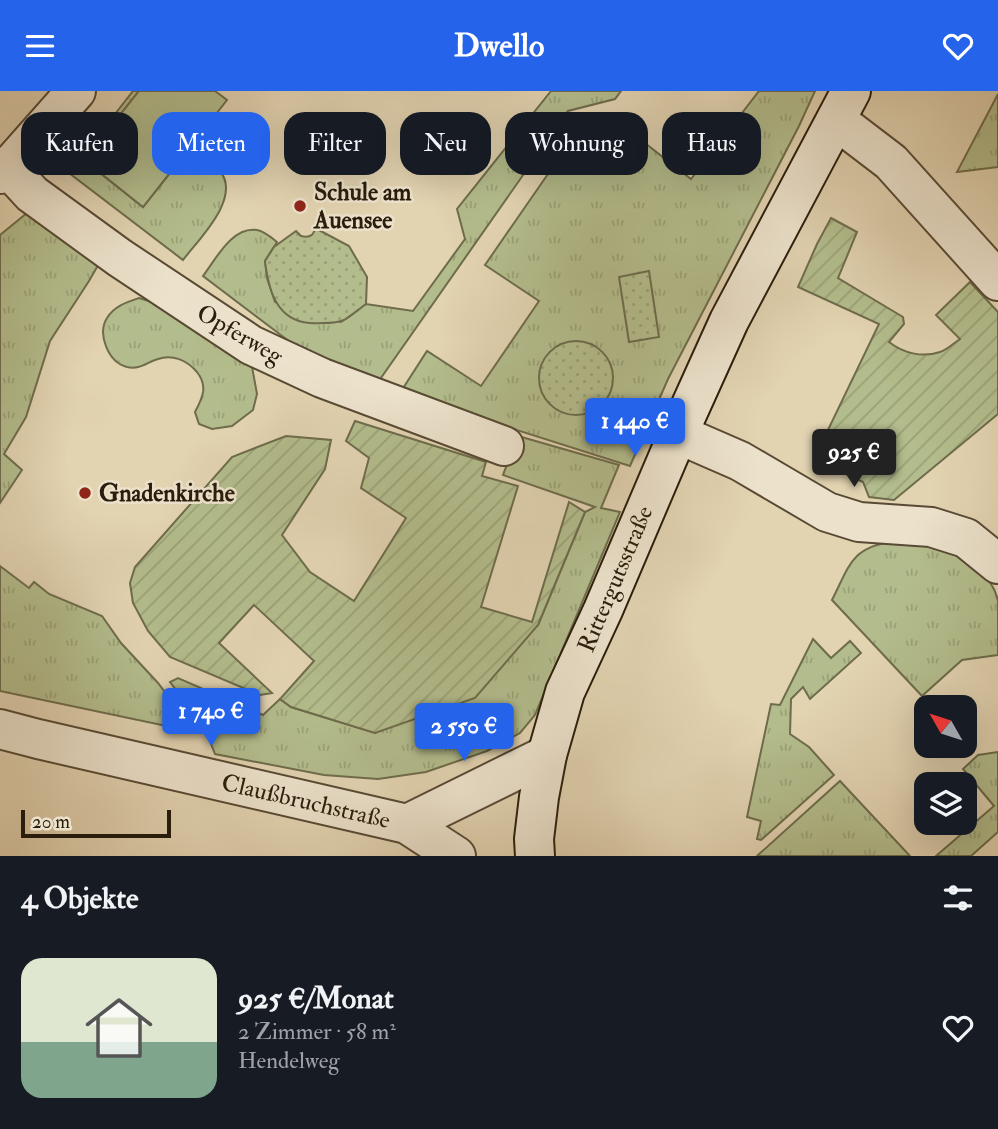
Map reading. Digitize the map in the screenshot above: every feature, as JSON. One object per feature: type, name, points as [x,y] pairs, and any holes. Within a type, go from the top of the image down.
[{"type":"street","points":[[4,171],[76,91]]},
{"type":"street","points":[[843,106],[998,281]]},
{"type":"street","name":"Rittergutsstraße","points":[[536,856],[536,818],[547,755],[565,692],[729,321],[843,106]]},
{"type":"street","name":"Opferweg","points":[[4,171],[120,258],[251,345],[323,378],[504,446]]},
{"type":"street","points":[[678,433],[740,461],[827,512],[859,522],[930,527],[966,538],[998,564]]},
{"type":"street","name":"Claußbruchstraße","points":[[0,729],[407,824],[456,856]]},
{"type":"street","name":"Claußbruchstraße","points":[[407,824],[547,755]]},
{"type":"green space","points":[[133,91],[139,91],[122,112],[117,112]]},
{"type":"green space","points":[[139,91],[215,91],[227,100],[218,112],[152,112],[152,175],[168,175],[143,207],[103,175],[138,175],[138,112],[122,112]]},
{"type":"green space","points":[[551,91],[621,91],[615,99],[567,112],[534,112]]},
{"type":"green space","points":[[759,91],[815,91],[668,379],[630,466],[400,393],[427,351],[481,386],[539,301],[485,265],[547,175],[648,175],[648,145],[662,156],[662,175],[686,175],[691,179],[694,175],[761,175],[761,112],[743,112]]},
{"type":"green space","points":[[998,94],[998,167],[957,172]]},
{"type":"green space","points":[[505,149],[505,175],[523,175],[376,385],[302,351],[203,276],[232,238],[248,230],[257,230],[277,242],[265,261],[275,302],[341,322],[366,304],[413,311],[465,239],[457,209],[484,175],[491,175],[491,166]]},
{"type":"green space","points":[[72,175],[103,175],[143,207],[168,175],[222,175],[226,193],[222,206],[183,260]]},
{"type":"green space","points":[[27,213],[101,260],[50,341],[26,417],[4,454],[22,470],[0,503],[0,235]]},
{"type":"green space","points":[[831,218],[857,232],[838,278],[903,317],[904,324],[889,342],[894,346],[907,352],[926,355],[943,351],[960,339],[936,315],[970,282],[998,312],[998,414],[894,500],[869,497],[863,482],[814,459],[879,324],[798,287]]},
{"type":"green space","points":[[315,228],[349,246],[367,277],[366,304],[339,322],[308,323],[296,320],[279,307],[270,286],[265,261],[274,247],[296,231],[301,236],[308,236],[312,235]]},
{"type":"green space","points":[[649,271],[659,337],[629,342],[619,277]]},
{"type":"green space","points":[[139,298],[162,305],[251,361],[257,394],[253,410],[232,426],[212,429],[199,424],[195,412],[203,387],[197,372],[189,364],[169,357],[132,368],[114,359],[106,347],[104,324],[117,307]]},
{"type":"green space","points":[[576,341],[597,347],[607,357],[613,378],[607,399],[597,409],[576,415],[555,409],[545,399],[539,378],[545,357],[555,347]]},
{"type":"green space","points":[[355,421],[486,462],[482,476],[518,486],[481,607],[532,622],[569,502],[585,512],[538,625],[475,698],[375,733],[291,707],[280,699],[314,661],[254,605],[219,643],[272,693],[260,695],[170,657],[148,631],[133,603],[130,583],[135,567],[232,457],[286,436],[331,440],[325,469],[282,535],[310,572],[354,601],[406,518],[361,488],[369,458],[346,441]]},
{"type":"green space","points":[[518,436],[619,465],[601,508],[620,512],[535,715],[520,733],[487,751],[426,772],[378,779],[324,775],[215,754],[204,726],[170,682],[178,678],[263,715],[280,699],[291,707],[375,733],[538,625],[585,512],[595,507],[503,475]]},
{"type":"green space","points":[[892,542],[941,547],[976,567],[990,583],[998,601],[998,655],[962,660],[921,695],[832,600],[853,561],[859,554]]},
{"type":"green space","points":[[0,566],[29,588],[34,582],[49,594],[102,616],[195,732],[0,691]]},
{"type":"green space","points":[[813,639],[831,658],[850,641],[861,653],[810,699],[803,687],[791,699],[790,734],[809,747],[834,775],[761,840],[757,839],[761,821],[747,817],[771,704],[780,705]]},
{"type":"green space","points":[[998,752],[998,832],[971,856],[936,856],[960,835],[977,835],[977,821],[994,806],[977,786],[977,772],[966,772],[963,769],[978,755]]},
{"type":"green space","points":[[840,781],[910,856],[757,856]]},
{"type":"place","name":"Schule am Auensee","points":[[300,206]]},
{"type":"place","name":"Gnadenkirche","points":[[85,493]]}]
